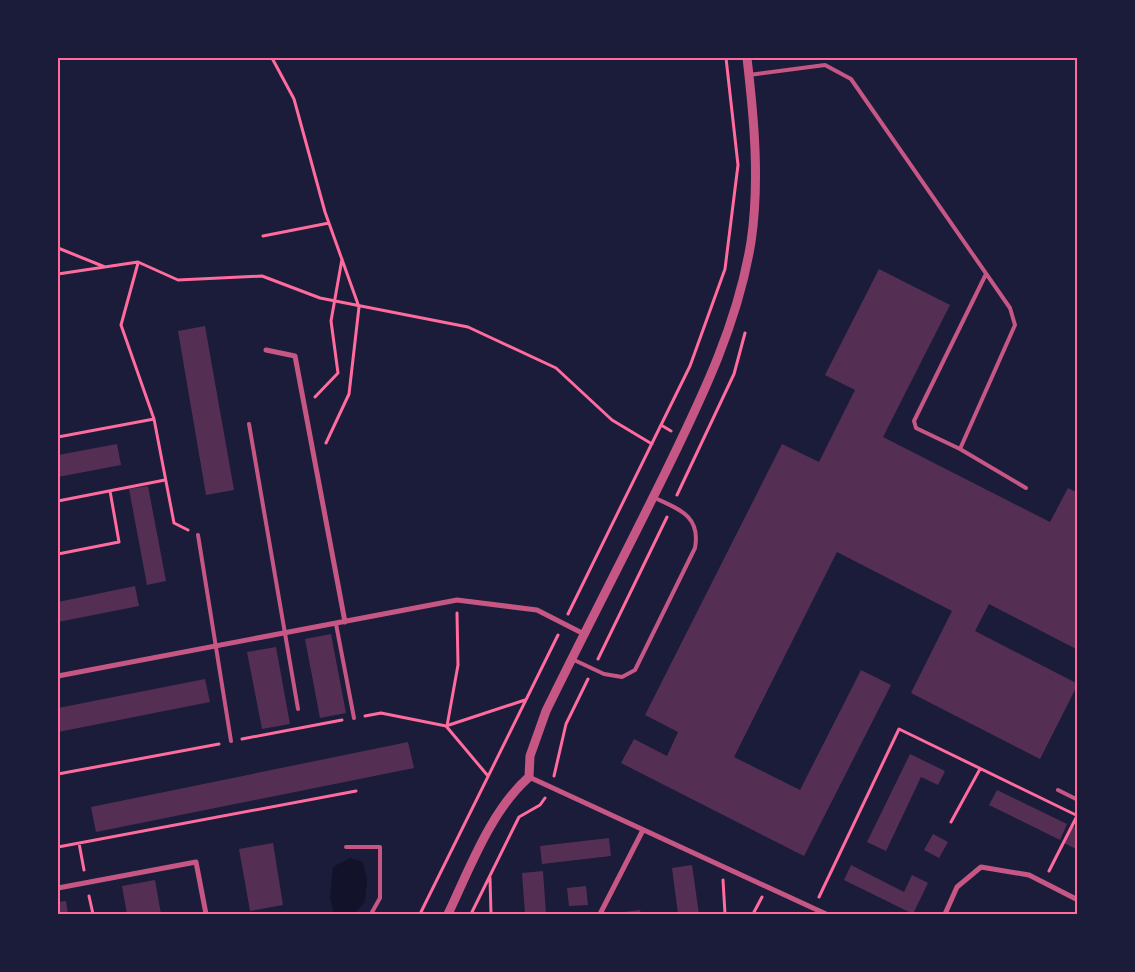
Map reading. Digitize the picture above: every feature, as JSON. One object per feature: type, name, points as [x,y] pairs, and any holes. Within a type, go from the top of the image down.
[{"type":"street","points":[[448,914],[500,811],[515,790],[529,777],[530,756],[536,733],[708,384],[730,328],[741,288],[755,209],[756,170],[747,58]]},
{"type":"street","points":[[266,350],[295,356],[345,622]]},
{"type":"street","points":[[58,676],[457,600],[537,610],[584,634]]},
{"type":"street","points":[[529,777],[826,914]]},
{"type":"street","points":[[600,914],[643,830]]},
{"type":"street","points":[[58,888],[196,862],[206,914]]},
{"type":"street","points":[[945,914],[957,887],[981,867],[1029,875],[1078,900]]},
{"type":"lane","points":[[749,75],[825,65],[851,80],[1010,308],[1015,325],[960,449]]},
{"type":"lane","points":[[986,274],[914,421],[916,428],[960,449],[1026,488]]},
{"type":"lane","points":[[249,424],[298,709]]},
{"type":"lane","points":[[572,659],[604,674],[613,676],[622,677],[636,670],[695,548],[698,534],[689,516],[653,498]]},
{"type":"lane","points":[[198,535],[231,741]]},
{"type":"lane","points":[[336,624],[354,718]]},
{"type":"lane","points":[[1058,790],[1078,800]]},
{"type":"lane","points":[[346,846],[380,847],[380,898],[371,914]]},
{"type":"path","points":[[272,58],[294,99],[329,222],[359,306],[349,394],[316,464]]},
{"type":"path","points":[[420,914],[690,366],[725,269],[738,165],[726,58]]},
{"type":"path","points":[[263,236],[329,222]]},
{"type":"path","points":[[58,248],[106,267]]},
{"type":"path","points":[[305,407],[338,373],[331,321],[342,258]]},
{"type":"path","points":[[58,274],[138,262],[178,280],[262,276],[335,301],[468,327],[556,368],[612,420],[652,444]]},
{"type":"path","points":[[138,262],[121,325],[154,419],[164,480],[174,523],[198,535]]},
{"type":"path","points":[[58,437],[154,419]]},
{"type":"path","points":[[58,501],[164,480]]},
{"type":"path","points":[[58,554],[119,542],[110,491]]},
{"type":"path","points":[[446,726],[458,665],[457,600]]},
{"type":"path","points":[[58,774],[381,713],[446,726],[527,699]]},
{"type":"path","points":[[446,726],[488,776]]},
{"type":"path","points":[[814,909],[899,729],[1077,816],[1043,882]]},
{"type":"path","points":[[952,822],[980,769]]},
{"type":"path","points":[[58,847],[356,791]]},
{"type":"path","points":[[79,843],[93,914]]},
{"type":"path","points":[[722,866],[725,914]]},
{"type":"path","points":[[490,878],[491,914]]},
{"type":"path","points":[[753,914],[767,887]]},
{"type":"shaded area","points":[[350,858],[363,862],[367,880],[365,902],[354,914],[334,914],[330,898],[333,867]]},
{"type":"building","points":[[879,269],[950,305],[883,437],[1050,522],[1068,488],[1078,493],[1078,650],[989,604],[975,631],[1078,684],[1040,759],[911,693],[952,611],[837,552],[734,757],[800,790],[861,670],[891,685],[804,856],[621,763],[634,739],[667,756],[678,732],[645,715],[782,444],[819,462],[855,390],[825,375]]},
{"type":"building","points":[[205,326],[234,490],[206,495],[178,331]]},
{"type":"building","points":[[117,444],[121,465],[58,477],[58,455]]},
{"type":"building","points":[[148,486],[166,581],[147,585],[129,489]]},
{"type":"building","points":[[135,586],[139,606],[58,622],[58,602]]},
{"type":"building","points":[[331,634],[346,713],[320,718],[305,639]]},
{"type":"building","points":[[276,647],[290,724],[262,729],[247,652]]},
{"type":"building","points":[[205,679],[210,702],[58,732],[58,708]]},
{"type":"building","points":[[408,742],[414,768],[96,832],[91,807]]},
{"type":"building","points":[[910,754],[945,771],[938,785],[921,777],[886,851],[867,842]]},
{"type":"building","points":[[997,790],[1067,824],[1060,840],[989,805]]},
{"type":"building","points":[[1073,826],[1078,829],[1078,850],[1064,843]]},
{"type":"building","points":[[933,834],[948,842],[939,858],[924,850]]},
{"type":"building","points":[[609,838],[611,856],[542,864],[540,846]]},
{"type":"building","points":[[273,843],[283,905],[250,911],[239,849]]},
{"type":"building","points":[[692,865],[699,914],[678,914],[672,868]]},
{"type":"building","points":[[851,865],[904,892],[912,875],[928,883],[913,914],[844,880]]},
{"type":"building","points":[[543,871],[546,914],[525,914],[522,873]]},
{"type":"building","points":[[155,880],[161,914],[127,914],[122,886]]},
{"type":"building","points":[[586,886],[588,905],[569,906],[567,888]]},
{"type":"building","points":[[66,901],[68,914],[58,914],[58,902]]},
{"type":"building","points":[[640,910],[641,914],[625,914],[624,912]]}]
